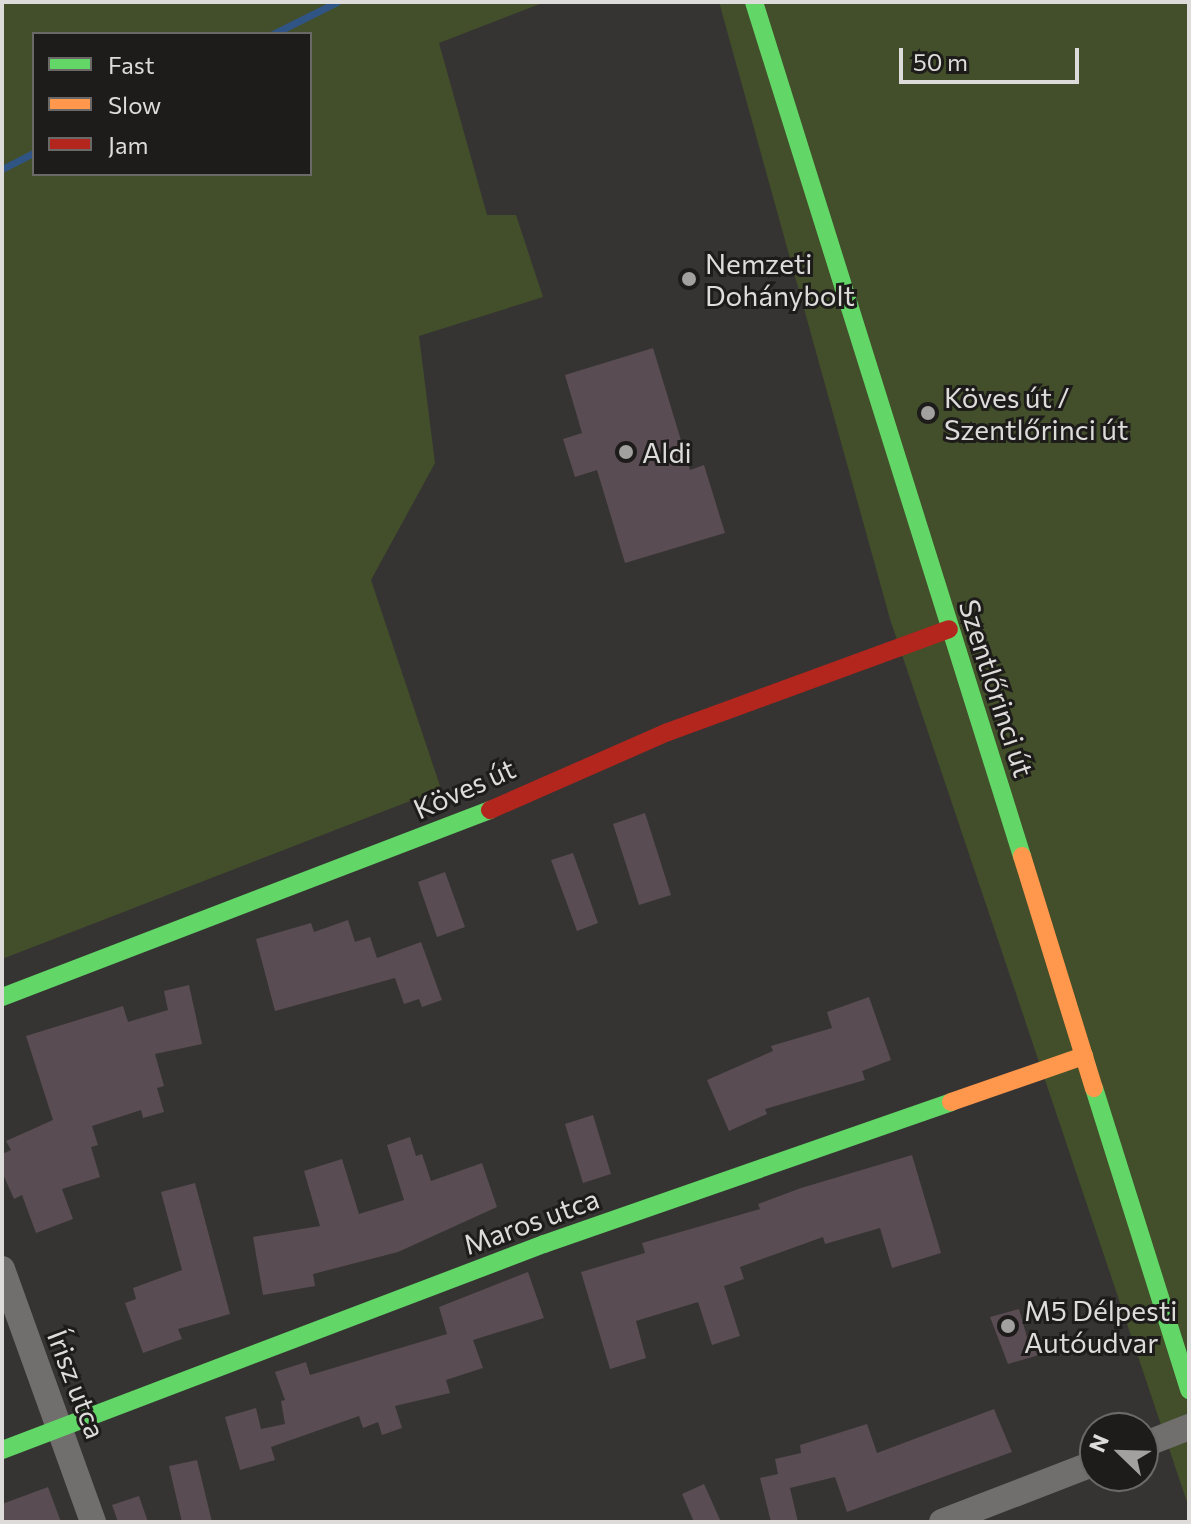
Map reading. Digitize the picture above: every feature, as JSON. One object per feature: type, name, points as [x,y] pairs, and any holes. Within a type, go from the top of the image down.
[{"type":"street","name":"Szentlőrinci út","points":[[754,2],[1189,1390]]},
{"type":"street","name":"Köves út","points":[[2,997],[429,836],[668,732],[949,629]]},
{"type":"street","name":"Maros utca","points":[[2,1450],[544,1244],[1084,1056]]},
{"type":"street","name":"Írisz utca","points":[[2,1269],[57,1430],[93,1522]]},
{"type":"street","points":[[1159,1439],[1189,1427]]},
{"type":"street","points":[[942,1522],[1079,1469]]},
{"type":"green space","points":[[2,2],[545,2],[439,43],[487,215],[516,215],[543,297],[419,336],[435,463],[371,580],[441,789],[2,959]]},
{"type":"green space","points":[[719,2],[1189,2],[1189,1508],[1159,1412],[890,619]]},
{"type":"building","name":"Aldi","points":[[653,348],[690,470],[704,465],[725,533],[625,563],[597,470],[575,477],[563,439],[582,433],[565,375]]},
{"type":"building","points":[[645,813],[671,895],[639,905],[613,824]]},
{"type":"building","points":[[573,853],[598,923],[577,931],[551,860]]},
{"type":"building","points":[[445,872],[465,927],[437,937],[418,882]]},
{"type":"building","points":[[348,920],[355,942],[370,937],[377,958],[421,942],[442,1000],[422,1007],[419,999],[404,1004],[395,978],[275,1011],[256,939],[311,923],[314,932]]},
{"type":"building","points":[[189,985],[202,1044],[155,1054],[164,1086],[157,1088],[164,1112],[143,1118],[141,1110],[92,1126],[98,1145],[91,1147],[100,1177],[62,1189],[73,1219],[36,1233],[22,1195],[14,1199],[2,1172],[2,1154],[11,1150],[6,1141],[53,1120],[26,1036],[123,1006],[128,1022],[168,1010],[164,991]]},
{"type":"building","points":[[869,997],[891,1060],[862,1071],[865,1080],[765,1109],[767,1114],[729,1131],[707,1080],[773,1051],[771,1046],[832,1028],[827,1012]]},
{"type":"building","points":[[593,1115],[611,1174],[583,1183],[565,1124]]},
{"type":"building","points":[[410,1137],[416,1156],[422,1154],[431,1181],[482,1163],[497,1207],[398,1252],[313,1274],[315,1286],[263,1295],[253,1237],[320,1226],[304,1171],[342,1159],[359,1214],[404,1200],[387,1145]]},
{"type":"building","points":[[912,1155],[941,1253],[892,1268],[880,1228],[825,1244],[823,1237],[740,1267],[744,1279],[724,1286],[740,1336],[712,1345],[698,1302],[636,1321],[646,1358],[610,1369],[581,1272],[645,1253],[642,1243],[760,1209],[758,1204],[801,1188]]},
{"type":"building","points":[[195,1183],[230,1314],[178,1329],[182,1339],[143,1353],[125,1303],[136,1299],[133,1288],[182,1270],[161,1192]]},
{"type":"building","points":[[528,1272],[544,1318],[473,1340],[483,1368],[446,1380],[450,1393],[395,1406],[402,1428],[382,1435],[378,1422],[363,1428],[359,1416],[271,1447],[275,1460],[240,1470],[225,1417],[256,1408],[261,1429],[285,1424],[281,1401],[285,1400],[275,1372],[306,1362],[310,1375],[447,1334],[439,1307]]},
{"type":"building","points":[[1019,1309],[1027,1337],[1034,1335],[1039,1355],[1008,1364],[990,1317]]},
{"type":"building","points":[[994,1409],[1012,1452],[847,1512],[835,1477],[790,1488],[798,1522],[771,1522],[760,1478],[778,1474],[775,1459],[801,1453],[800,1445],[867,1424],[877,1453]]},
{"type":"building","points":[[197,1460],[212,1522],[182,1522],[169,1466]]},
{"type":"building","points":[[704,1484],[721,1522],[694,1522],[682,1494]]},
{"type":"building","points":[[48,1487],[61,1522],[2,1522],[2,1504]]},
{"type":"building","points":[[139,1496],[148,1522],[118,1522],[112,1505]]},
{"type":"waterway","points":[[277,32],[337,2]]},
{"type":"waterway","points":[[2,169],[32,154]]},
{"type":"traffic: fast","points":[[754,2],[1022,856]]},
{"type":"traffic: fast","points":[[2,997],[490,810]]},
{"type":"traffic: fast","points":[[1094,1088],[1189,1390]]},
{"type":"traffic: fast","points":[[2,1450],[544,1244],[951,1102]]},
{"type":"traffic: slow","points":[[1022,856],[1094,1088]]},
{"type":"traffic: slow","points":[[951,1102],[1084,1056]]},
{"type":"traffic: jam","points":[[490,810],[668,732],[949,629]]},
{"type":"place","name":"Nemzeti Dohánybolt","points":[[689,279]]},
{"type":"place","name":"Köves út / Szentlőrinci út","points":[[928,413]]},
{"type":"place","name":"Aldi","points":[[626,452]]},
{"type":"place","name":"M5 Délpesti Autóudvar","points":[[1008,1326]]}]
